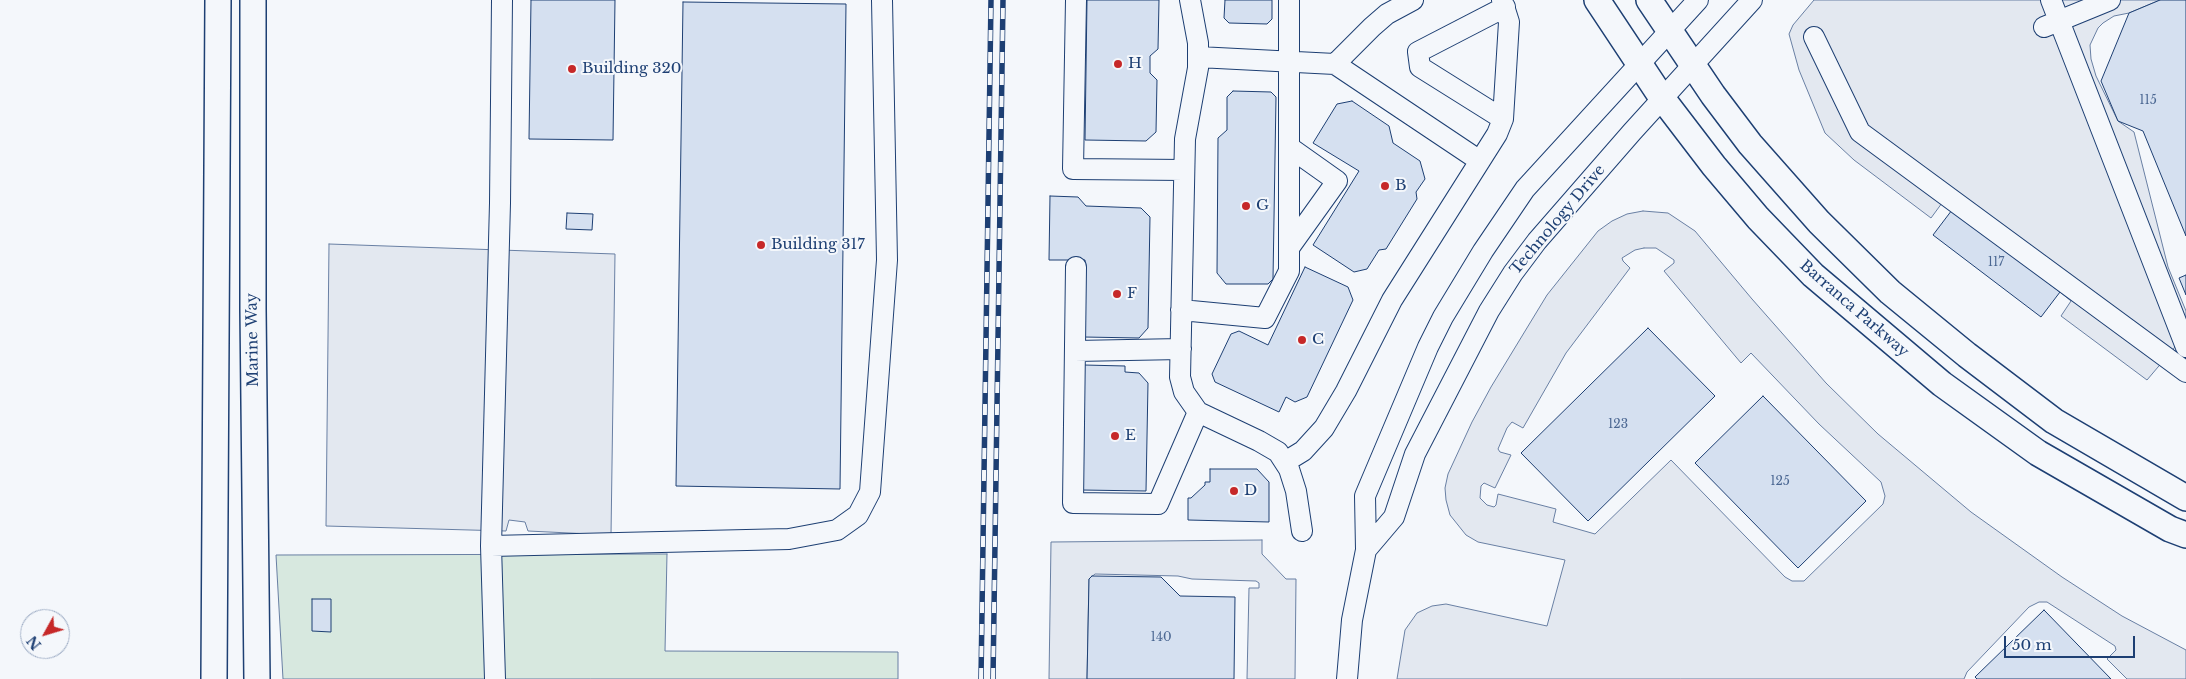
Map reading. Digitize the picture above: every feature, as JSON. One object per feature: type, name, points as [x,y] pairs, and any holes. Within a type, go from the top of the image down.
[{"type":"main road","points":[[214,679],[218,0]]},
{"type":"main road","name":"Marine Way","points":[[253,0],[253,309],[257,679]]},
{"type":"main road","name":"Barranca Parkway","points":[[1597,0],[1662,98],[1714,166],[1758,218],[1814,276],[1942,384],[2038,453],[2170,529],[2186,535]]},
{"type":"main road","points":[[1648,0],[1692,66],[1750,144],[1819,222],[1890,292],[1967,355],[2054,421],[2186,498]]},
{"type":"street","points":[[495,679],[491,546],[500,203],[502,0]]},
{"type":"street","points":[[491,546],[789,539],[837,530],[858,515],[870,492],[887,260],[882,0]]},
{"type":"street","points":[[1076,0],[1073,168],[1184,170]]},
{"type":"street","points":[[1190,0],[1198,43],[1198,57],[1185,139],[1180,377],[1184,392],[1198,412],[1259,440],[1278,452],[1285,462],[1296,491],[1302,531]]},
{"type":"street","points":[[1182,310],[1265,318],[1289,271],[1289,0]]},
{"type":"street","points":[[1335,64],[1372,27],[1388,14],[1414,0]]},
{"type":"street","name":"Technology Drive","points":[[1347,679],[1352,620],[1366,550],[1365,496],[1428,347],[1443,317],[1483,251],[1525,189],[1698,0]]},
{"type":"street","name":"Technology Drive","points":[[1366,550],[1394,517],[1415,454],[1489,311],[1513,273],[1537,242],[1662,98],[1752,0]]},
{"type":"street","points":[[2051,0],[2052,24],[2186,347]]},
{"type":"street","points":[[2052,24],[2110,0]]},
{"type":"street","points":[[1285,462],[1303,451],[1324,428],[1346,392],[1392,300],[1497,134],[1503,119],[1509,22],[1504,4],[1418,52],[1420,67],[1503,119]]},
{"type":"street","points":[[1814,37],[1860,132],[2186,372]]},
{"type":"street","points":[[1198,57],[1335,64],[1480,162]]},
{"type":"street","points":[[1289,147],[1337,181],[1289,248]]},
{"type":"street","points":[[1076,267],[1073,503],[1158,504],[1198,412]]},
{"type":"street","points":[[1075,351],[1181,350]]},
{"type":"shaded area","points":[[1814,0],[2160,0],[2129,13],[2114,16],[2103,23],[2098,28],[2090,45],[2091,59],[2096,76],[2118,121],[2134,132],[2168,267],[2186,311],[2186,334],[2147,380],[2061,316],[2071,301],[2060,292],[1942,203],[1931,218],[1854,160],[1825,133],[1799,70],[1789,34],[1793,25]]},
{"type":"shaded area","points":[[1643,211],[1668,213],[1695,231],[1826,383],[1878,434],[1971,512],[2062,577],[2122,616],[2186,650],[2186,679],[2127,679],[2107,659],[2116,650],[2115,646],[2047,602],[2039,602],[2029,607],[1967,672],[1964,679],[1397,679],[1405,630],[1417,613],[1432,606],[1446,604],[1547,626],[1565,560],[1478,542],[1466,535],[1450,515],[1445,488],[1448,474],[1472,422],[1547,295],[1598,231],[1612,221],[1627,214]],"holes":[[[1656,248],[1674,260],[1674,263],[1664,271],[1741,363],[1751,353],[1819,424],[1881,482],[1885,496],[1883,504],[1804,581],[1792,581],[1785,577],[1671,460],[1595,534],[1553,522],[1556,509],[1498,494],[1494,507],[1487,505],[1480,498],[1481,486],[1484,483],[1495,488],[1511,455],[1500,452],[1498,449],[1507,428],[1512,422],[1523,428],[1566,353],[1630,268],[1622,258],[1635,250]]]},
{"type":"shaded area","points":[[329,244],[615,254],[611,535],[528,531],[525,522],[509,520],[506,531],[326,526]]},
{"type":"shaded area","points":[[1262,540],[1262,554],[1286,579],[1296,579],[1295,679],[1247,679],[1249,588],[1259,588],[1259,583],[1256,581],[1192,579],[1178,576],[1095,574],[1089,579],[1087,679],[1049,679],[1051,542]]},
{"type":"shaded area","points":[[667,554],[665,651],[898,652],[898,679],[283,679],[276,555]]},
{"type":"building","name":"Building 320","points":[[531,0],[615,0],[613,140],[529,139]]},
{"type":"building","name":"H","points":[[1087,0],[1159,0],[1158,49],[1150,56],[1150,73],[1157,80],[1156,132],[1146,141],[1085,140]]},
{"type":"building","points":[[1225,0],[1272,0],[1272,19],[1267,24],[1229,23],[1224,18]]},
{"type":"building","points":[[2160,0],[2186,0],[2186,236],[2143,131],[2118,121],[2101,81],[2129,13]]},
{"type":"building","name":"Building 317","points":[[683,2],[846,4],[840,489],[676,486]]},
{"type":"building","name":"G","points":[[1233,91],[1271,92],[1276,97],[1273,279],[1268,284],[1226,284],[1217,273],[1218,138],[1227,130],[1227,97]]},
{"type":"building","name":"B","points":[[1352,101],[1389,126],[1393,143],[1420,161],[1425,179],[1416,192],[1417,199],[1386,249],[1379,250],[1367,269],[1354,272],[1313,245],[1359,171],[1313,143],[1337,104]]},
{"type":"building","name":"F","points":[[1050,196],[1078,197],[1086,206],[1141,208],[1150,217],[1148,328],[1139,338],[1084,337],[1085,260],[1049,260]]},
{"type":"building","points":[[1952,210],[2060,292],[2041,317],[1933,235]]},
{"type":"building","points":[[567,213],[593,214],[592,230],[566,229]]},
{"type":"building","name":"C","points":[[1305,267],[1348,287],[1353,300],[1307,397],[1295,402],[1286,397],[1279,412],[1215,382],[1212,374],[1231,334],[1239,331],[1268,345]]},
{"type":"building","points":[[2186,275],[2186,295],[2179,278]]},
{"type":"building","points":[[1648,328],[1715,396],[1588,521],[1521,453]]},
{"type":"building","name":"E","points":[[1084,365],[1125,366],[1125,372],[1139,373],[1148,383],[1146,491],[1082,490]]},
{"type":"building","points":[[1763,396],[1866,501],[1798,568],[1695,463]]},
{"type":"building","name":"D","points":[[1210,469],[1257,469],[1269,482],[1269,522],[1188,520],[1188,498],[1191,498],[1205,485],[1205,482],[1210,482]]},
{"type":"building","points":[[1092,576],[1161,577],[1180,596],[1235,597],[1234,679],[1087,679],[1089,579]]},
{"type":"building","points":[[312,599],[331,599],[331,632],[312,631]]},
{"type":"building","points":[[2044,610],[2111,679],[1977,679],[1975,677]]},
{"type":"railway","points":[[981,679],[991,0]]},
{"type":"railway","points":[[993,679],[1003,0]]},
{"type":"place","name":"H","points":[[1118,64]]},
{"type":"place","name":"Building 320","points":[[572,69]]},
{"type":"place","name":"B","points":[[1385,186]]},
{"type":"place","name":"G","points":[[1246,206]]},
{"type":"place","name":"Building 317","points":[[761,245]]},
{"type":"place","name":"F","points":[[1117,294]]},
{"type":"place","name":"C","points":[[1302,340]]},
{"type":"place","name":"E","points":[[1115,436]]},
{"type":"place","name":"D","points":[[1234,491]]}]
